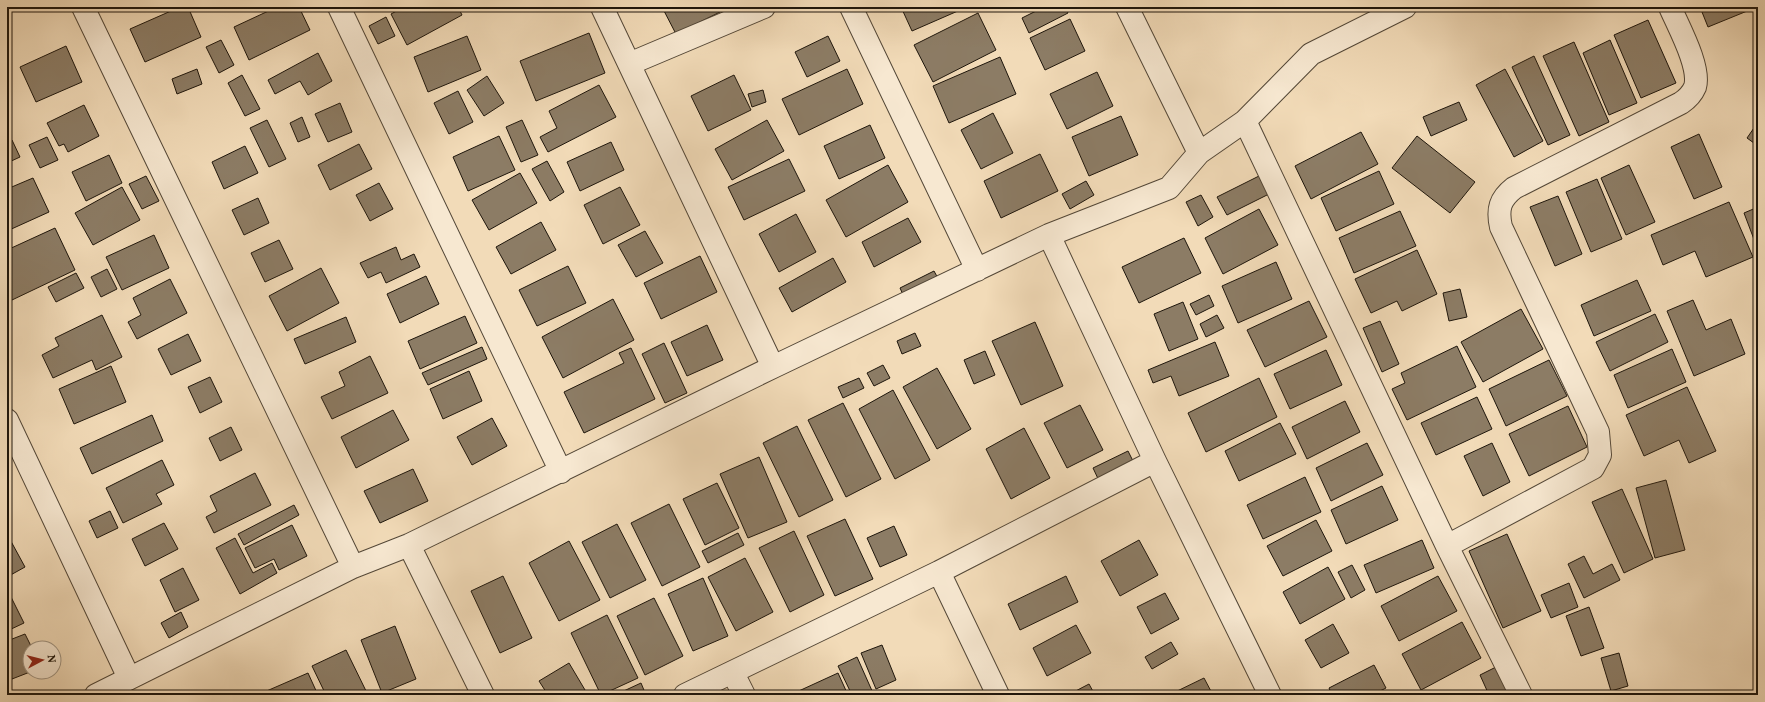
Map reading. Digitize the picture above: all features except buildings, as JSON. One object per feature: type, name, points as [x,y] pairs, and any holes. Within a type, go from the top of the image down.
[{"type":"street","points":[[83,7],[353,567]]},
{"type":"street","points":[[340,7],[561,472]]},
{"type":"street","points":[[602,7],[774,367]]},
{"type":"street","points":[[629,64],[764,7]]},
{"type":"street","points":[[851,7],[977,270]]},
{"type":"street","points":[[1127,7],[1199,153]]},
{"type":"street","points":[[96,695],[353,567],[409,545],[1049,235],[1169,188],[1199,153],[1245,121],[1312,54],[1405,7]]},
{"type":"street","points":[[1447,546],[1593,468],[1600,455],[1598,432],[1501,227],[1498,215],[1500,204],[1505,195],[1514,188],[1681,103],[1689,97],[1695,88],[1697,76],[1670,7]]},
{"type":"street","points":[[1245,121],[1447,546],[1521,695]]},
{"type":"street","points":[[1049,235],[1155,461],[1270,695]]},
{"type":"street","points":[[7,420],[129,678]]},
{"type":"street","points":[[685,695],[939,572],[1155,461]]},
{"type":"street","points":[[409,545],[483,695]]},
{"type":"street","points":[[939,572],[998,695]]},
{"type":"street","points":[[733,673],[744,695]]}]
